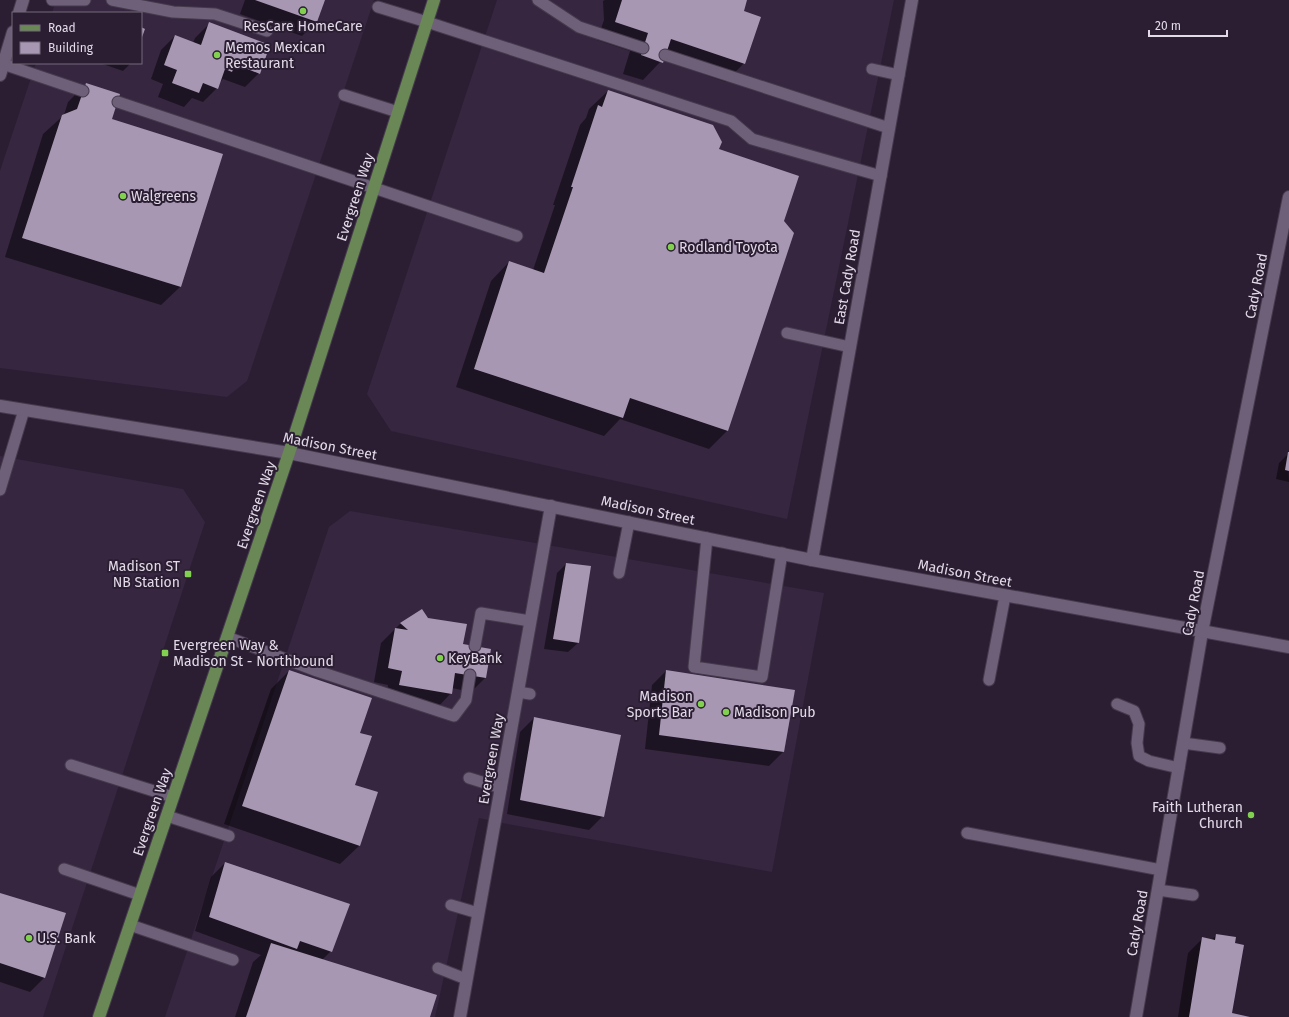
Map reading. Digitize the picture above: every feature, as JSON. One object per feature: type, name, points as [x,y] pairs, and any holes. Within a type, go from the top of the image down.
[{"type":"main road","name":"Evergreen Way","points":[[99,1017],[289,453],[434,0]]},
{"type":"street","points":[[19,12],[23,0]]},
{"type":"street","name":"East Cady Road","points":[[812,560],[912,0]]},
{"type":"street","points":[[2,69],[12,35]]},
{"type":"street","name":"Cady Road","points":[[1136,1017],[1202,632],[1289,197]]},
{"type":"street","name":"Madison Street","points":[[0,406],[289,453],[812,560],[1289,647]]},
{"type":"street","name":"Evergreen Way","points":[[460,1017],[551,506]]},
{"type":"lane","points":[[52,0],[85,0]]},
{"type":"lane","points":[[112,0],[173,12],[215,14],[267,31]]},
{"type":"lane","points":[[538,0],[579,27],[643,48]]},
{"type":"lane","points":[[378,7],[730,121],[752,139],[881,176]]},
{"type":"lane","points":[[665,55],[889,128]]},
{"type":"lane","points":[[2,69],[83,91]]},
{"type":"lane","points":[[872,69],[899,75]]},
{"type":"lane","points":[[344,96],[398,112]]},
{"type":"lane","points":[[118,102],[517,236]]},
{"type":"lane","points":[[787,333],[850,347]]},
{"type":"lane","points":[[0,490],[24,410]]},
{"type":"lane","points":[[619,573],[629,522]]},
{"type":"lane","points":[[707,538],[694,667],[762,677],[782,553]]},
{"type":"lane","points":[[989,680],[1005,596]]},
{"type":"lane","points":[[475,646],[482,613],[530,621]]},
{"type":"lane","points":[[228,636],[318,671],[454,716],[466,700],[470,675]]},
{"type":"lane","points":[[518,692],[530,694]]},
{"type":"lane","points":[[1117,704],[1134,711],[1139,724],[1137,743],[1139,756],[1149,761],[1179,768]]},
{"type":"lane","points":[[1183,743],[1220,748]]},
{"type":"lane","points":[[71,765],[173,797]]},
{"type":"lane","points":[[469,778],[500,788]]},
{"type":"lane","points":[[167,816],[229,836]]},
{"type":"lane","points":[[967,834],[1161,870]]},
{"type":"lane","points":[[64,869],[140,895]]},
{"type":"lane","points":[[1158,890],[1193,895]]},
{"type":"lane","points":[[451,905],[478,913]]},
{"type":"lane","points":[[130,925],[233,960]]},
{"type":"lane","points":[[438,968],[466,979]]},
{"type":"shaded area","points":[[56,0],[374,0],[247,381],[227,397],[0,368],[0,171],[36,64],[142,64],[142,12],[52,12]]},
{"type":"shaded area","points":[[497,0],[894,0],[787,519],[391,431],[367,394]]},
{"type":"shaded area","points":[[0,456],[183,489],[205,522],[43,1017],[0,1017]]},
{"type":"shaded area","points":[[350,511],[824,593],[772,872],[479,818],[435,1017],[165,1017],[329,527]]},
{"type":"building","name":"ResCare HomeCare","points":[[255,0],[325,0],[317,22]]},
{"type":"building","points":[[622,0],[747,0],[744,11],[761,17],[745,64],[671,39],[663,63],[641,55],[648,33],[615,22]]},
{"type":"building","name":"Memos Mexican Restaurant","points":[[209,22],[270,45],[260,74],[235,64],[232,72],[225,69],[218,89],[203,83],[199,93],[172,83],[177,70],[164,65],[175,35],[201,45]]},
{"type":"building","points":[[142,28],[145,29],[142,37]]},
{"type":"building","name":"Walgreens","points":[[86,83],[120,94],[112,119],[223,154],[181,287],[22,238],[62,115],[77,109]]},
{"type":"building","name":"Rodland Toyota","points":[[608,90],[713,125],[722,142],[719,149],[799,176],[784,221],[794,233],[728,431],[630,398],[623,418],[474,369],[509,261],[544,273],[573,187],[571,187],[598,105],[602,107]]},
{"type":"building","points":[[1289,452],[1289,471],[1285,470]]},
{"type":"building","points":[[566,563],[591,566],[579,643],[553,639]]},
{"type":"building","name":"KeyBank","points":[[422,609],[428,618],[467,624],[463,644],[491,649],[486,678],[455,673],[452,694],[399,685],[402,671],[388,668],[395,628],[408,630],[400,623]]},
{"type":"building","points":[[289,670],[372,698],[360,733],[372,736],[355,785],[378,792],[360,846],[242,806]]},
{"type":"building","name":"Madison Pub","points":[[666,670],[795,690],[784,752],[659,735]]},
{"type":"building","points":[[534,717],[621,735],[604,817],[520,800]]},
{"type":"building","points":[[225,862],[350,904],[332,952],[300,941],[297,949],[209,917]]},
{"type":"building","name":"U.S. Bank","points":[[0,893],[66,913],[45,978],[0,963]]},
{"type":"building","points":[[1216,934],[1236,937],[1235,943],[1244,945],[1232,1013],[1250,1017],[1189,1017],[1202,937],[1215,940]]},
{"type":"building","points":[[271,943],[437,995],[430,1017],[246,1017]]},
{"type":"place","name":"ResCare HomeCare","points":[[303,11]]},
{"type":"place","name":"Memos Mexican Restaurant","points":[[217,55]]},
{"type":"place","name":"Walgreens","points":[[123,196]]},
{"type":"place","name":"Rodland Toyota","points":[[671,247]]},
{"type":"place","name":"Madison ST NB Station","points":[[188,574]]},
{"type":"place","name":"Evergreen Way & Madison St - Northbound","points":[[165,653]]},
{"type":"place","name":"KeyBank","points":[[440,658]]},
{"type":"place","name":"Madison Sports Bar","points":[[701,704]]},
{"type":"place","name":"Madison Pub","points":[[726,712]]},
{"type":"place","name":"Faith Lutheran Church","points":[[1251,815]]},
{"type":"place","name":"U.S. Bank","points":[[29,938]]}]
